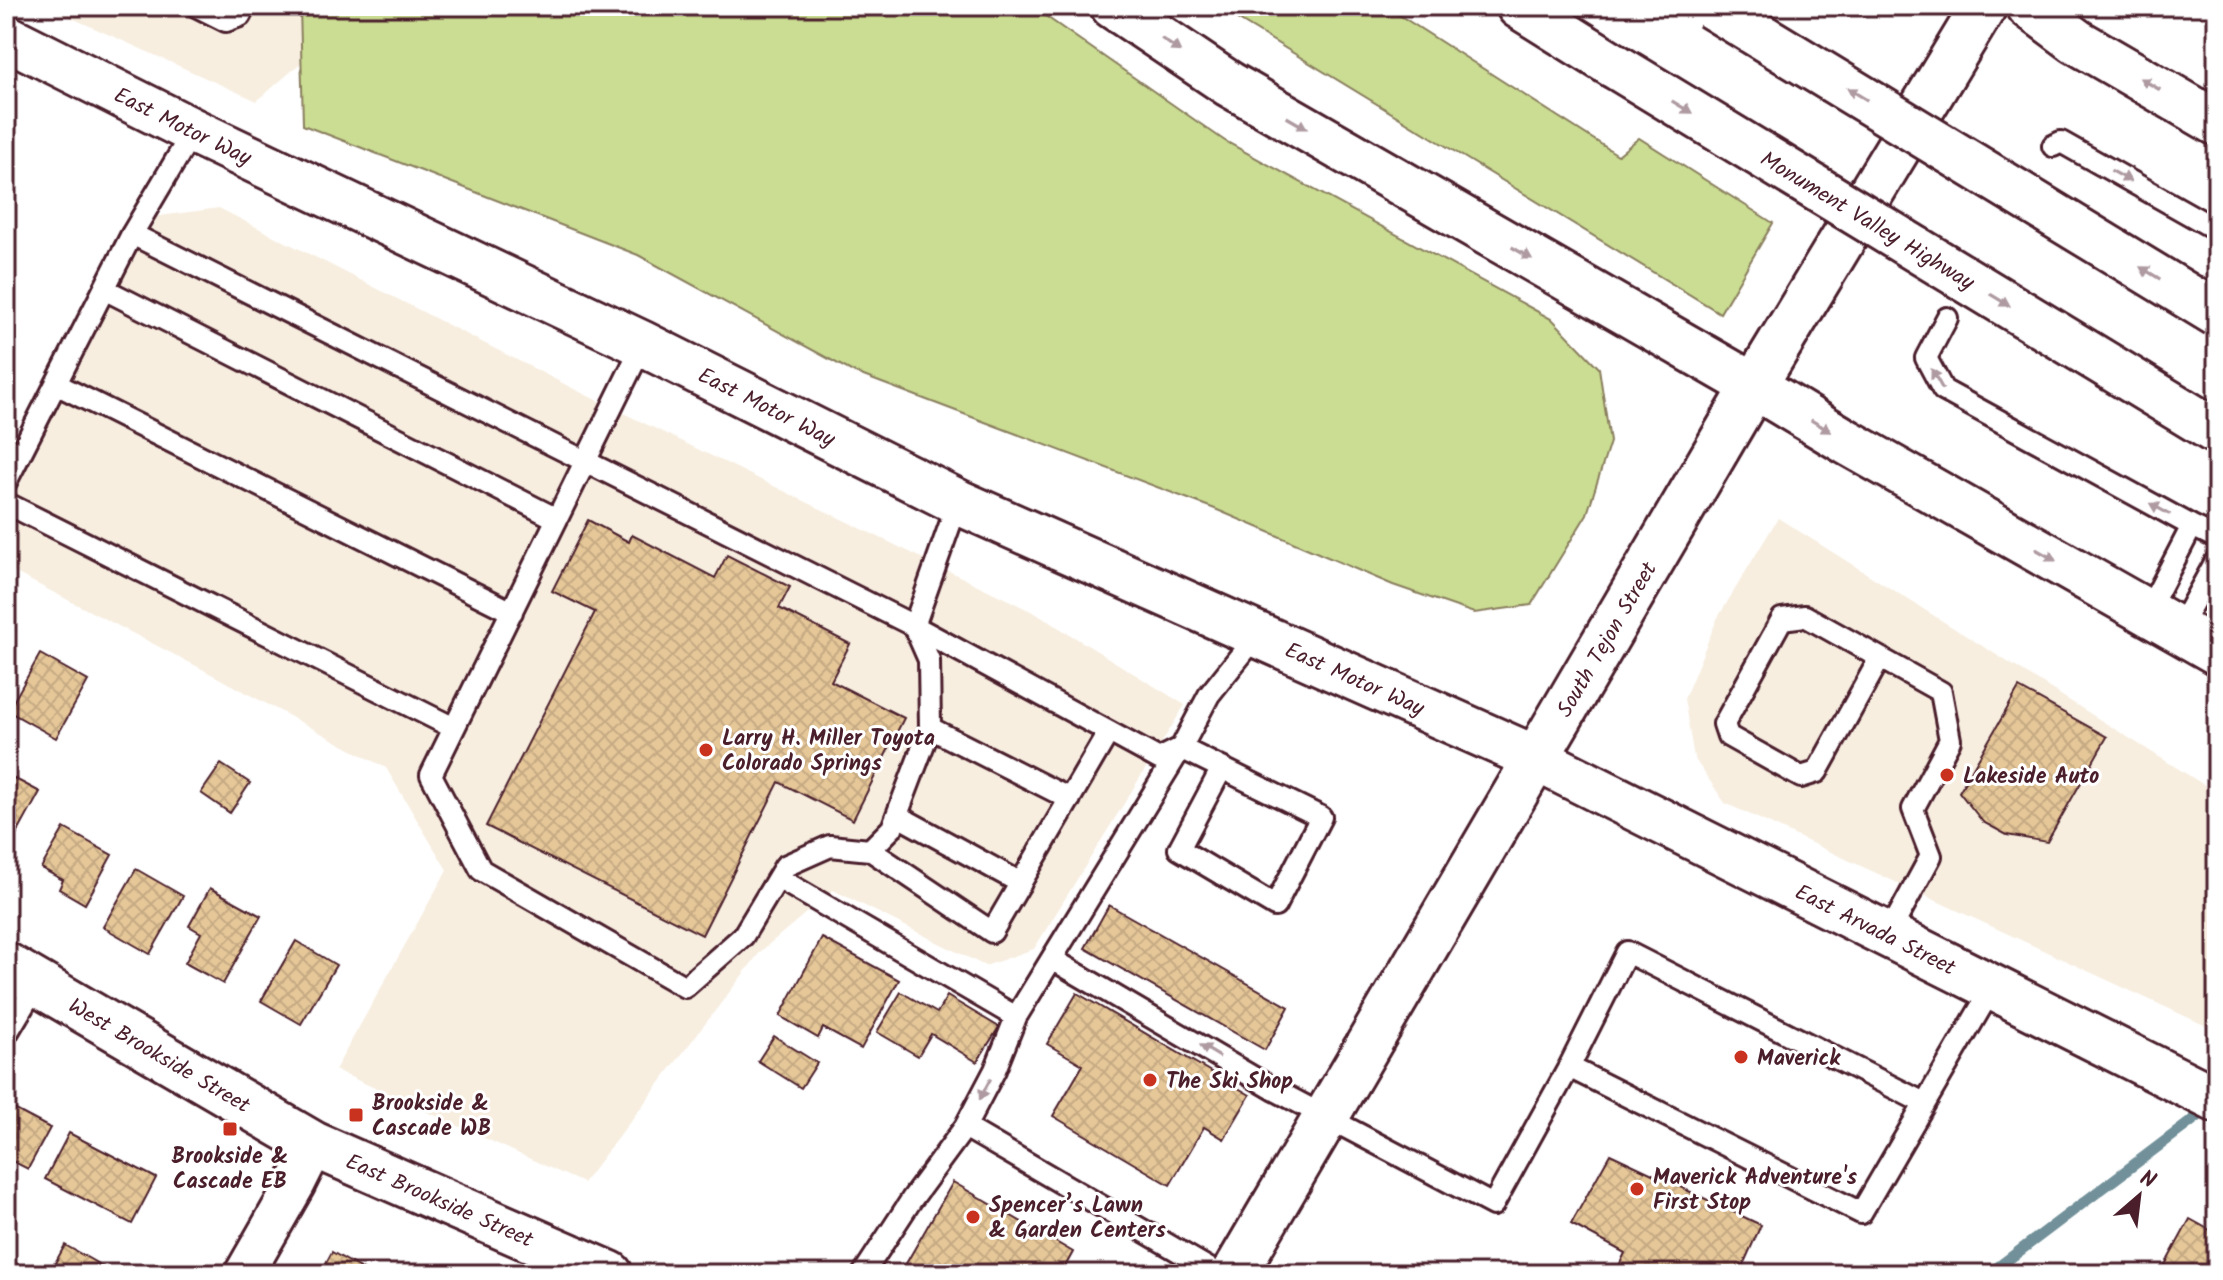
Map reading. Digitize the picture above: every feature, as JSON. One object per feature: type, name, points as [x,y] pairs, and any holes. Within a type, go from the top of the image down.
[{"type":"main road","points":[[1113,6],[1229,84],[2217,652]]},
{"type":"main road","name":"Monument Valley Highway","points":[[1519,6],[2217,432]]},
{"type":"main road","points":[[1711,6],[2217,314]]},
{"type":"main road","name":"South Tejon Street","points":[[1234,1274],[1754,386],[1984,6]]},
{"type":"main road","points":[[2029,6],[2076,41],[2217,123]]},
{"type":"main road","name":"East Motor Way","points":[[6,37],[193,131],[643,344],[958,502],[1535,758]]},
{"type":"main road","name":"East Arvada Street","points":[[1535,758],[2217,1100]]},
{"type":"main road","name":"West Brookside Street","points":[[21,974],[315,1145]]},
{"type":"main road","name":"East Brookside Street","points":[[315,1145],[610,1274]]},
{"type":"street","points":[[244,1274],[315,1145]]},
{"type":"lane","points":[[196,6],[226,21],[240,16],[245,6]]},
{"type":"lane","points":[[6,482],[132,234],[193,131]]},
{"type":"lane","points":[[2053,146],[2061,142],[2217,230]]},
{"type":"lane","points":[[132,234],[914,626],[1159,759],[1181,748]]},
{"type":"lane","points":[[104,289],[557,519]]},
{"type":"lane","points":[[1947,318],[1926,358],[1943,390],[2217,538]]},
{"type":"lane","points":[[643,344],[431,775],[481,870],[685,987],[743,936],[785,866],[830,846],[870,850],[992,932],[1108,733]]},
{"type":"lane","points":[[56,384],[512,612]]},
{"type":"lane","points":[[870,850],[892,828],[898,816],[930,728],[929,660],[914,626],[958,502]]},
{"type":"lane","points":[[6,503],[454,728]]},
{"type":"lane","points":[[2162,621],[2192,526]]},
{"type":"lane","points":[[2162,621],[2217,559]]},
{"type":"lane","points":[[1880,658],[1817,772],[1801,777],[1728,736],[1724,724],[1782,619],[1805,616],[1941,692],[1950,740],[1913,809],[1931,856],[1888,935]]},
{"type":"lane","points":[[863,1274],[912,1199],[965,1127],[995,1070],[1016,1017],[1181,748],[1209,695],[1257,635]]},
{"type":"lane","points":[[930,728],[1070,799]]},
{"type":"lane","points":[[1181,748],[1222,768],[1321,817],[1275,906],[1179,849],[1222,768]]},
{"type":"lane","points":[[898,816],[1021,883]]},
{"type":"lane","points":[[778,878],[1016,1017]]},
{"type":"lane","points":[[1052,959],[1326,1117],[1493,1205],[1569,1067],[1627,952],[1924,1103]]},
{"type":"lane","points":[[6,1035],[21,974]]},
{"type":"lane","points":[[1569,1067],[1861,1213],[1992,988]]},
{"type":"lane","points":[[965,1127],[1218,1274]]},
{"type":"shaded area","points":[[45,6],[300,6],[302,62],[257,101]]},
{"type":"shaded area","points":[[219,208],[578,391],[1035,613],[1185,705],[1034,949],[985,966],[833,890],[761,951],[583,1183],[335,1070],[447,870],[386,768],[6,568],[6,514],[144,218]]},
{"type":"shaded area","name":"Lakeside Auto","points":[[1778,518],[2217,793],[2217,1031],[1725,803],[1694,758],[1684,699],[1717,619]]},
{"type":"green space","points":[[300,6],[1031,6],[1225,141],[1553,320],[1599,368],[1610,442],[1587,514],[1531,605],[1474,613],[1393,585],[1215,509],[853,372],[638,255],[303,125]]},
{"type":"green space","points":[[1216,6],[1385,6],[1618,155],[1639,138],[1773,223],[1720,313]]},
{"type":"building","name":"Larry H. Miller Toyota Colorado Springs","points":[[588,520],[629,542],[632,535],[715,578],[727,555],[790,587],[779,608],[850,644],[831,681],[904,718],[853,820],[779,782],[702,935],[486,826],[595,612],[552,591]]},
{"type":"building","points":[[40,654],[88,681],[56,738],[8,711]]},
{"type":"building","points":[[2019,688],[2107,737],[2047,842],[2007,835],[1983,822],[1959,792]]},
{"type":"building","points":[[221,764],[250,783],[230,813],[201,793]]},
{"type":"building","points":[[6,774],[40,792],[6,854]]},
{"type":"building","points":[[64,828],[112,855],[85,904],[59,889],[63,880],[41,868]]},
{"type":"building","points":[[136,869],[183,896],[150,954],[103,927]]},
{"type":"building","points":[[210,888],[261,916],[223,984],[185,963],[201,933],[189,926]]},
{"type":"building","points":[[1109,905],[1289,1007],[1265,1050],[1085,948]]},
{"type":"building","points":[[822,938],[899,980],[861,1049],[823,1028],[818,1038],[780,1016]]},
{"type":"building","points":[[296,941],[336,965],[301,1024],[261,1001]]},
{"type":"building","points":[[901,992],[937,1013],[947,996],[999,1027],[977,1062],[931,1034],[918,1056],[877,1032]]},
{"type":"building","name":"The Ski Shop","points":[[1077,993],[1250,1095],[1224,1139],[1204,1127],[1170,1185],[1053,1116],[1083,1065],[1047,1044]]},
{"type":"building","points":[[774,1036],[817,1063],[801,1088],[758,1061]]},
{"type":"building","points":[[12,1108],[50,1128],[28,1169],[6,1158],[6,1119]]},
{"type":"building","points":[[69,1133],[156,1178],[132,1224],[45,1179]]},
{"type":"building","name":"Maverick Adventure's First Stop","points":[[1610,1154],[1761,1225],[1739,1274],[1616,1272],[1625,1253],[1571,1224]]},
{"type":"building","name":"Spencer’s Lawn & Garden Centers","points":[[953,1182],[1073,1252],[1061,1274],[900,1274]]},
{"type":"building","points":[[2190,1219],[2217,1234],[2217,1274],[2160,1274]]},
{"type":"building","points":[[65,1245],[116,1274],[49,1274]]},
{"type":"building","points":[[332,1252],[370,1274],[320,1274]]},
{"type":"waterway","points":[[1989,1274],[2209,1108]]},
{"type":"place","name":"Larry H. Miller Toyota Colorado Springs","points":[[706,750]]},
{"type":"place","name":"Lakeside Auto","points":[[1947,775]]},
{"type":"place","name":"Maverick","points":[[1741,1057]]},
{"type":"place","name":"The Ski Shop","points":[[1150,1080]]},
{"type":"place","name":"Brookside & Cascade WB","points":[[356,1115]]},
{"type":"place","name":"Brookside & Cascade EB","points":[[230,1129]]},
{"type":"place","name":"Maverick Adventure's First Stop","points":[[1637,1189]]},
{"type":"place","name":"Spencer’s Lawn & Garden Centers","points":[[973,1217]]}]
